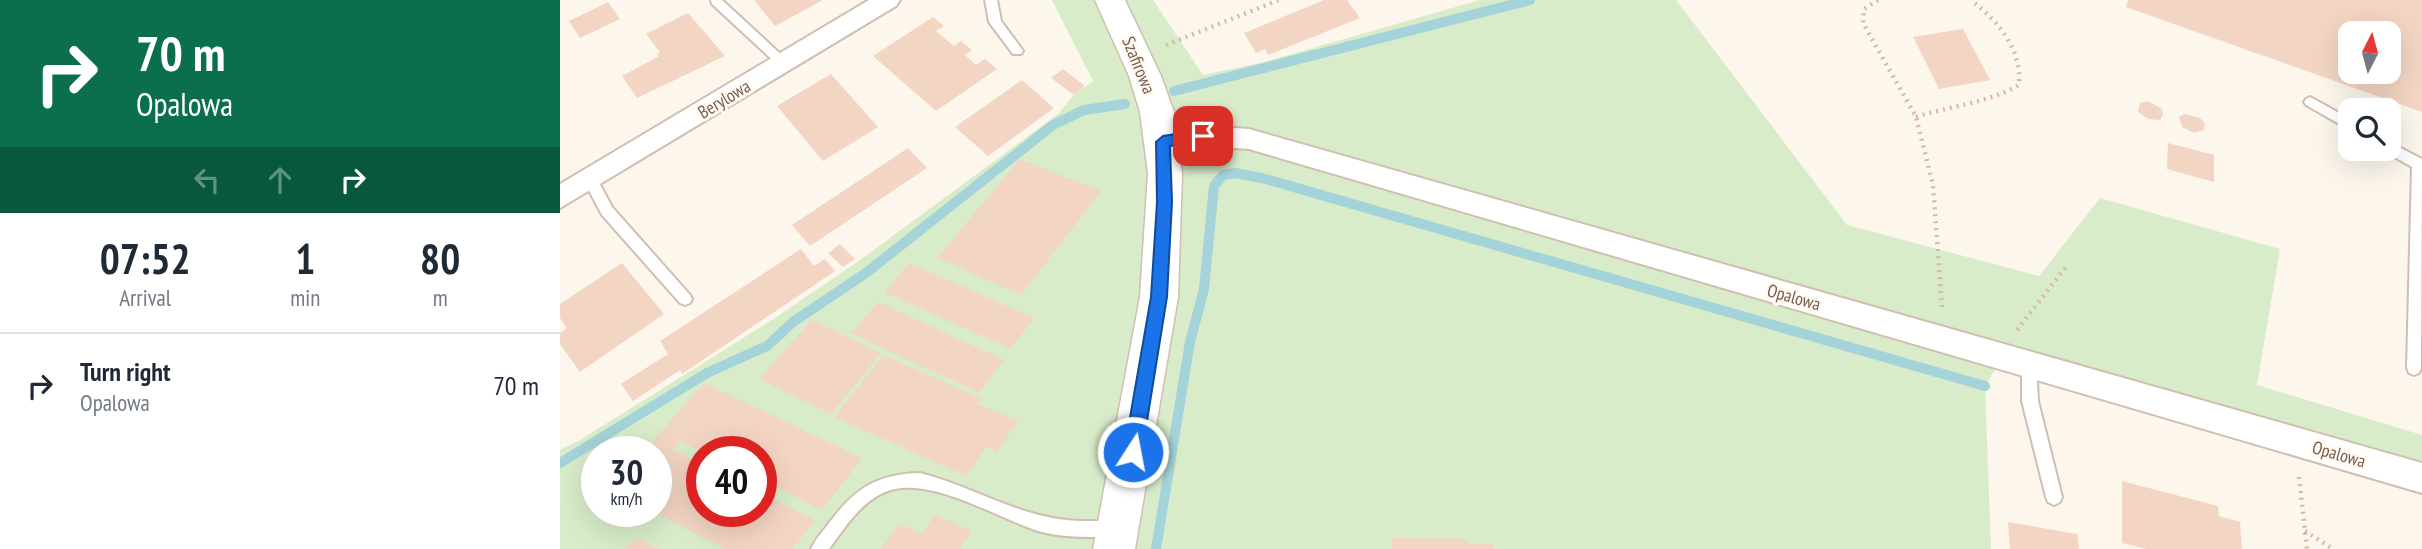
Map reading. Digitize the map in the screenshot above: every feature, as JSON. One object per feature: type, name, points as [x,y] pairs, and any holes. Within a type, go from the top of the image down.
[{"type":"street","name":"Szafirowa","points":[[1110,0],[1137,57],[1157,112],[1163,142],[1165,202],[1159,297],[1116,539]]},
{"type":"street","name":"Berylowa","points":[[560,197],[883,1]]},
{"type":"street","name":"Opalowa","points":[[1163,142],[1203,136],[1249,139],[2422,478]]},
{"type":"lane","points":[[991,0],[995,22],[1017,51]]},
{"type":"lane","points":[[716,1],[783,63]]},
{"type":"lane","points":[[2309,102],[2338,118]]},
{"type":"lane","points":[[2401,154],[2421,165],[2414,368]]},
{"type":"lane","points":[[590,179],[607,211],[685,299]]},
{"type":"lane","points":[[2016,361],[2030,401],[2054,497]]},
{"type":"lane","points":[[819,549],[839,520],[862,496],[873,489],[904,481],[937,483],[1022,518],[1116,539]]},
{"type":"path","points":[[1137,57],[1279,0]]},
{"type":"path","points":[[1878,0],[1864,9],[1863,23],[1916,117],[1933,186],[1944,340]]},
{"type":"path","points":[[1916,117],[1998,97],[2020,85],[2021,69],[2012,49],[1996,24],[1971,0]]},
{"type":"path","points":[[2016,361],[2021,322],[2068,264]]},
{"type":"path","points":[[2295,441],[2307,549]]},
{"type":"path","points":[[2305,531],[2333,549]]},
{"type":"green space","points":[[1052,0],[1153,0],[1203,75],[1264,62],[1480,0],[1676,0],[1847,225],[2039,276],[2100,198],[2280,249],[2257,385],[2422,435],[2422,478],[2003,357],[1985,386],[1991,549],[560,549],[560,450],[581,439],[581,527],[672,527],[672,436],[586,436],[775,318],[863,258],[1058,114],[1074,95],[1093,81]]},
{"type":"building","points":[[754,0],[823,0],[775,26]]},
{"type":"building","points":[[1324,0],[1347,0],[1360,18],[1268,55],[1265,49],[1256,53],[1244,33]]},
{"type":"building","points":[[2128,0],[2422,0],[2422,112],[2401,105],[2401,98],[2383,98],[2343,84],[2401,84],[2401,21],[2338,21],[2338,82],[2126,7]]},
{"type":"building","points":[[608,2],[620,19],[580,38],[569,21]]},
{"type":"building","points":[[688,13],[725,56],[637,98],[622,76],[659,56],[657,54],[660,52],[646,34]]},
{"type":"building","points":[[933,17],[944,26],[936,31],[954,46],[961,41],[972,50],[965,55],[976,65],[985,59],[997,69],[936,111],[873,56]]},
{"type":"building","points":[[1963,29],[1990,80],[1939,89],[1913,37]]},
{"type":"building","points":[[1063,69],[1085,86],[1074,95],[1051,78]]},
{"type":"building","points":[[831,74],[878,127],[823,161],[777,106]]},
{"type":"building","points":[[1022,80],[1054,108],[988,156],[955,127]]},
{"type":"building","points":[[2148,101],[2162,109],[2160,120],[2148,119],[2138,112],[2140,103]]},
{"type":"building","points":[[2185,114],[2200,118],[2205,124],[2204,130],[2194,133],[2182,127],[2179,117]]},
{"type":"building","points":[[2168,143],[2214,155],[2214,182],[2167,169]]},
{"type":"building","points":[[908,148],[927,168],[810,246],[792,225]]},
{"type":"building","points":[[1020,159],[1101,191],[1021,295],[937,258]]},
{"type":"building","points":[[840,244],[855,259],[843,267],[828,253]]},
{"type":"building","points":[[801,249],[814,266],[825,259],[835,271],[682,374],[680,370],[633,401],[621,384],[668,354],[660,341]]},
{"type":"building","points":[[622,263],[664,314],[580,372],[560,344],[560,333],[567,328],[560,318],[560,304]]},
{"type":"building","points":[[909,263],[1034,318],[1011,349],[884,292]]},
{"type":"building","points":[[878,302],[1004,360],[979,393],[851,333]]},
{"type":"building","points":[[812,320],[881,353],[831,414],[759,379]]},
{"type":"building","points":[[884,355],[981,399],[977,404],[1018,421],[997,452],[987,446],[967,476],[834,417]]},
{"type":"building","points":[[704,383],[862,458],[822,510],[777,488],[777,436],[686,436],[686,444],[680,441],[673,449],[686,456],[686,527],[777,527],[777,501],[815,520],[793,549],[726,549],[672,521],[672,436],[657,436]]},
{"type":"building","points":[[2122,481],[2218,506],[2219,516],[2240,522],[2242,549],[2146,549],[2122,543]]},
{"type":"building","points":[[935,515],[972,531],[960,549],[881,549],[899,524],[922,534]]},
{"type":"building","points":[[2008,522],[2077,534],[2079,549],[2010,549]]},
{"type":"building","points":[[637,537],[658,549],[626,549]]},
{"type":"building","points":[[1392,538],[1468,539],[1468,544],[1493,544],[1493,549],[1392,549]]},
{"type":"waterway","points":[[1174,91],[1530,0]]},
{"type":"waterway","points":[[560,463],[707,373],[767,346],[793,322],[866,273],[1053,125],[1084,110],[1125,104]]},
{"type":"waterway","points":[[1156,549],[1190,342],[1204,289],[1214,186],[1223,175],[1235,173],[1262,178],[1985,386]]},
{"type":"route","points":[[1133,452],[1159,297],[1165,202],[1163,142],[1203,136]]}]
